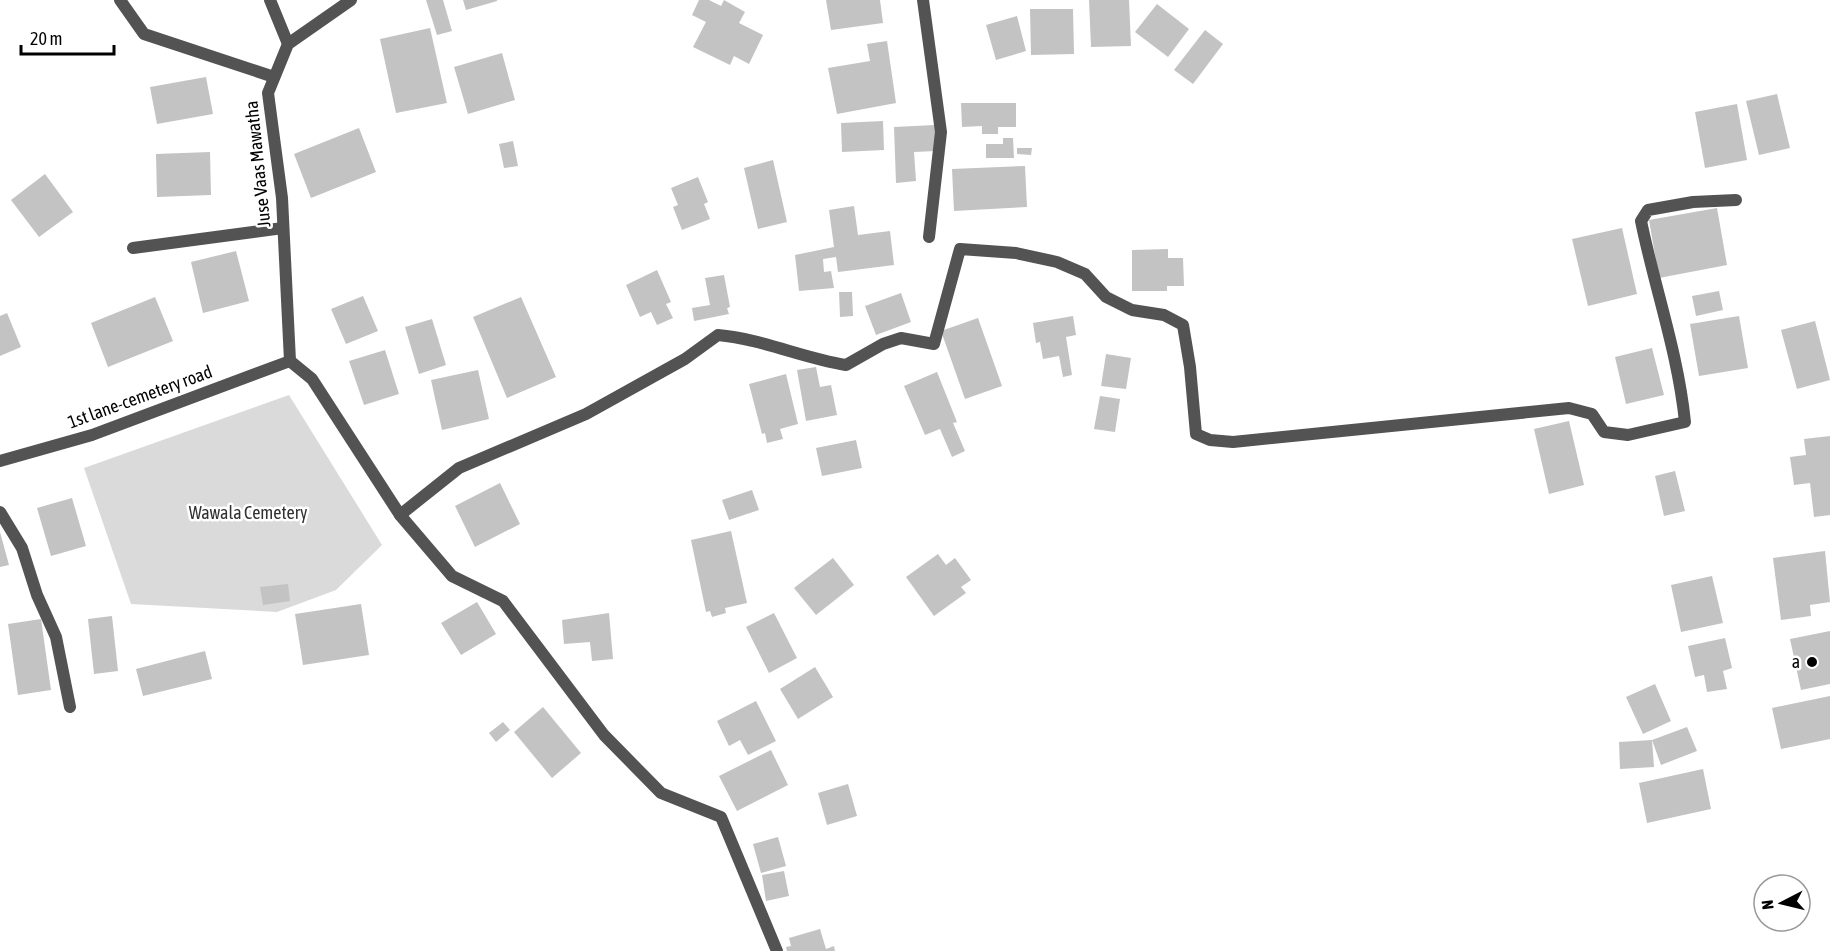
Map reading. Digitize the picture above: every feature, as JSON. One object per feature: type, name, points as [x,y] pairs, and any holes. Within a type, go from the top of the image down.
[{"type":"street","points":[[120,0],[144,34],[274,77]]},
{"type":"street","points":[[270,0],[288,44],[351,0]]},
{"type":"street","points":[[923,0],[941,132],[929,237]]},
{"type":"street","name":"Juse Vaas Mawatha","points":[[288,44],[268,93],[284,228],[290,361]]},
{"type":"street","points":[[400,515],[459,468],[586,414],[685,359],[718,335],[747,338],[784,351],[846,365],[883,344],[901,338],[934,344],[960,249],[1016,253],[1057,262],[1084,274],[1106,297],[1123,305],[1164,315],[1183,325],[1190,367],[1196,434],[1210,440],[1233,442],[1569,408],[1592,414],[1604,432],[1628,435],[1662,428],[1684,422],[1682,389],[1641,221],[1648,210],[1693,202],[1736,200]]},
{"type":"street","points":[[133,248],[284,228]]},
{"type":"street","points":[[290,361],[312,379],[400,515],[452,576],[503,601],[604,735],[661,793],[721,817],[777,951]]},
{"type":"street","name":"1st lane-cemetery road","points":[[0,461],[92,435],[290,361]]},
{"type":"street","points":[[0,512],[22,548],[37,595],[56,637],[70,707]]},
{"type":"green space","name":"Wawala Cemetery","points":[[289,395],[382,545],[336,590],[277,612],[131,604],[84,468]]},
{"type":"building","points":[[426,0],[443,0],[452,31],[437,35]]},
{"type":"building","points":[[463,0],[497,0],[497,1],[466,10]]},
{"type":"building","points":[[699,0],[709,0],[721,6],[724,0],[745,12],[739,23],[763,35],[749,64],[734,56],[730,65],[693,47],[706,22],[692,15]]},
{"type":"building","points":[[826,0],[880,0],[883,23],[831,30]]},
{"type":"building","points":[[1089,0],[1129,0],[1131,46],[1091,47]]},
{"type":"building","points":[[1157,4],[1189,29],[1168,57],[1135,32]]},
{"type":"building","points":[[1030,9],[1073,9],[1074,54],[1031,55]]},
{"type":"building","points":[[1017,16],[1026,51],[996,60],[986,25]]},
{"type":"building","points":[[430,28],[447,103],[396,113],[380,39]]},
{"type":"building","points":[[1205,30],[1223,44],[1193,84],[1174,70]]},
{"type":"building","points":[[887,41],[896,103],[837,114],[828,68],[870,61],[867,44]]},
{"type":"building","points":[[502,53],[515,100],[468,114],[454,67]]},
{"type":"building","points":[[206,77],[213,114],[157,124],[150,87]]},
{"type":"building","points":[[1777,94],[1790,148],[1759,155],[1746,101]]},
{"type":"building","points":[[961,103],[1016,103],[1016,127],[998,127],[998,134],[982,134],[982,126],[962,127]]},
{"type":"building","points":[[1737,104],[1747,160],[1705,168],[1695,112]]},
{"type":"building","points":[[883,121],[884,150],[842,152],[841,123]]},
{"type":"building","points":[[935,125],[936,151],[914,152],[916,181],[896,183],[894,127]]},
{"type":"building","points":[[359,128],[376,172],[311,198],[294,154]]},
{"type":"building","points":[[1003,138],[1013,138],[1014,158],[986,158],[986,144],[1003,144]]},
{"type":"building","points":[[513,141],[518,166],[504,168],[499,144]]},
{"type":"building","points":[[1017,148],[1032,148],[1031,155],[1017,154]]},
{"type":"building","points":[[210,152],[211,195],[157,197],[156,154]]},
{"type":"building","points":[[773,160],[787,222],[758,229],[744,168]]},
{"type":"building","points":[[1025,166],[1027,207],[954,211],[952,169]]},
{"type":"building","points":[[45,174],[73,212],[39,237],[11,200]]},
{"type":"building","points":[[698,177],[708,202],[704,204],[710,219],[682,230],[673,207],[678,205],[671,188]]},
{"type":"building","points":[[854,206],[858,235],[890,231],[894,265],[838,272],[836,257],[823,259],[824,272],[831,271],[834,288],[799,291],[795,255],[834,247],[829,210]]},
{"type":"building","points":[[1717,208],[1727,265],[1659,278],[1649,220]]},
{"type":"building","points":[[1622,228],[1637,294],[1588,306],[1572,239]]},
{"type":"building","points":[[1168,249],[1168,258],[1183,258],[1184,286],[1167,286],[1167,291],[1132,291],[1132,250]]},
{"type":"building","points":[[236,251],[249,301],[203,313],[191,262]]},
{"type":"building","points":[[657,270],[671,302],[666,304],[673,318],[657,325],[651,312],[640,317],[626,285]]},
{"type":"building","points":[[724,275],[730,307],[727,308],[729,314],[694,321],[692,308],[710,305],[705,278]]},
{"type":"building","points":[[1719,291],[1723,310],[1696,316],[1692,296]]},
{"type":"building","points":[[839,292],[852,292],[853,316],[840,317]]},
{"type":"building","points":[[901,293],[911,322],[876,335],[865,306]]},
{"type":"building","points":[[363,296],[378,331],[346,344],[331,309]]},
{"type":"building","points":[[155,297],[173,341],[108,367],[91,323]]},
{"type":"building","points":[[521,297],[556,377],[507,398],[473,317]]},
{"type":"building","points":[[7,313],[21,347],[0,356],[0,316]]},
{"type":"building","points":[[1073,316],[1076,335],[1066,337],[1072,375],[1063,377],[1059,356],[1043,359],[1040,342],[1036,343],[1033,323]]},
{"type":"building","points":[[1739,316],[1748,368],[1699,376],[1690,324]]},
{"type":"building","points":[[978,318],[1002,386],[965,399],[941,331]]},
{"type":"building","points":[[432,319],[446,365],[419,374],[405,327]]},
{"type":"building","points":[[1815,321],[1830,380],[1797,389],[1781,330]]},
{"type":"building","points":[[1652,348],[1664,395],[1626,404],[1615,357]]},
{"type":"building","points":[[385,350],[399,394],[364,405],[349,361]]},
{"type":"building","points":[[1106,354],[1131,358],[1126,389],[1101,386]]},
{"type":"building","points":[[816,367],[820,387],[831,385],[837,415],[806,421],[797,370]]},
{"type":"building","points":[[478,370],[489,419],[442,430],[431,380]]},
{"type":"building","points":[[937,372],[957,422],[953,423],[965,451],[952,457],[940,429],[925,435],[904,386]]},
{"type":"building","points":[[786,374],[798,424],[780,429],[783,439],[767,443],[765,433],[762,434],[749,384]]},
{"type":"building","points":[[1100,396],[1120,399],[1115,432],[1094,429]]},
{"type":"building","points":[[1569,421],[1584,485],[1549,494],[1534,429]]},
{"type":"building","points":[[1830,436],[1830,515],[1814,517],[1810,483],[1794,485],[1790,457],[1806,455],[1804,439]]},
{"type":"building","points":[[856,440],[862,468],[822,476],[816,448]]},
{"type":"building","points":[[1675,471],[1685,511],[1664,516],[1655,476]]},
{"type":"building","points":[[500,483],[520,524],[475,547],[455,506]]},
{"type":"building","points":[[752,490],[759,510],[729,520],[722,500]]},
{"type":"building","points":[[72,498],[86,546],[51,556],[37,508]]},
{"type":"building","points":[[731,531],[747,603],[725,608],[726,613],[712,617],[710,611],[706,612],[691,540]]},
{"type":"building","points":[[0,532],[9,565],[0,567]]},
{"type":"building","points":[[1825,551],[1830,602],[1810,605],[1811,616],[1781,620],[1773,558]]},
{"type":"building","points":[[938,554],[946,565],[955,558],[971,580],[961,587],[966,593],[934,616],[906,577]]},
{"type":"building","points":[[833,558],[854,585],[816,615],[794,588]]},
{"type":"building","points":[[1712,576],[1723,623],[1681,632],[1671,585]]},
{"type":"building","points":[[288,584],[290,601],[263,605],[260,587]]},
{"type":"building","points":[[477,602],[496,634],[461,655],[441,623]]},
{"type":"building","points":[[361,604],[369,655],[303,665],[295,614]]},
{"type":"building","points":[[609,613],[613,659],[592,661],[590,642],[564,644],[562,620]]},
{"type":"building","points":[[774,613],[797,658],[769,673],[746,627]]},
{"type":"building","points":[[112,616],[118,671],[94,674],[88,619]]},
{"type":"building","points":[[41,619],[51,690],[18,695],[8,624]]},
{"type":"building","name":"a","points":[[1830,631],[1830,684],[1801,690],[1790,639]]},
{"type":"building","points":[[1725,638],[1732,668],[1723,671],[1727,689],[1707,692],[1704,675],[1695,677],[1688,646]]},
{"type":"building","points":[[205,651],[212,679],[143,696],[136,669]]},
{"type":"building","points":[[815,667],[833,697],[798,719],[780,689]]},
{"type":"building","points":[[1655,684],[1671,721],[1643,734],[1626,697]]},
{"type":"building","points":[[1830,696],[1830,739],[1781,749],[1772,708]]},
{"type":"building","points":[[756,701],[776,741],[748,755],[740,740],[729,746],[717,721]]},
{"type":"building","points":[[543,707],[581,753],[552,778],[514,732]]},
{"type":"building","points":[[503,722],[510,730],[496,742],[489,733]]},
{"type":"building","points":[[1687,727],[1697,751],[1661,765],[1652,740]]},
{"type":"building","points":[[1652,740],[1654,767],[1620,769],[1619,742]]},
{"type":"building","points":[[771,750],[788,785],[737,811],[719,776]]},
{"type":"building","points":[[1703,769],[1711,809],[1647,823],[1639,783]]},
{"type":"building","points":[[848,784],[857,816],[827,825],[818,793]]},
{"type":"building","points":[[778,837],[786,866],[761,873],[753,844]]},
{"type":"building","points":[[784,871],[789,896],[766,901],[762,875]]},
{"type":"building","points":[[820,929],[826,949],[834,946],[835,951],[787,951],[786,947],[791,946],[789,938]]},
{"type":"place","name":"a","points":[[1812,662]]}]
